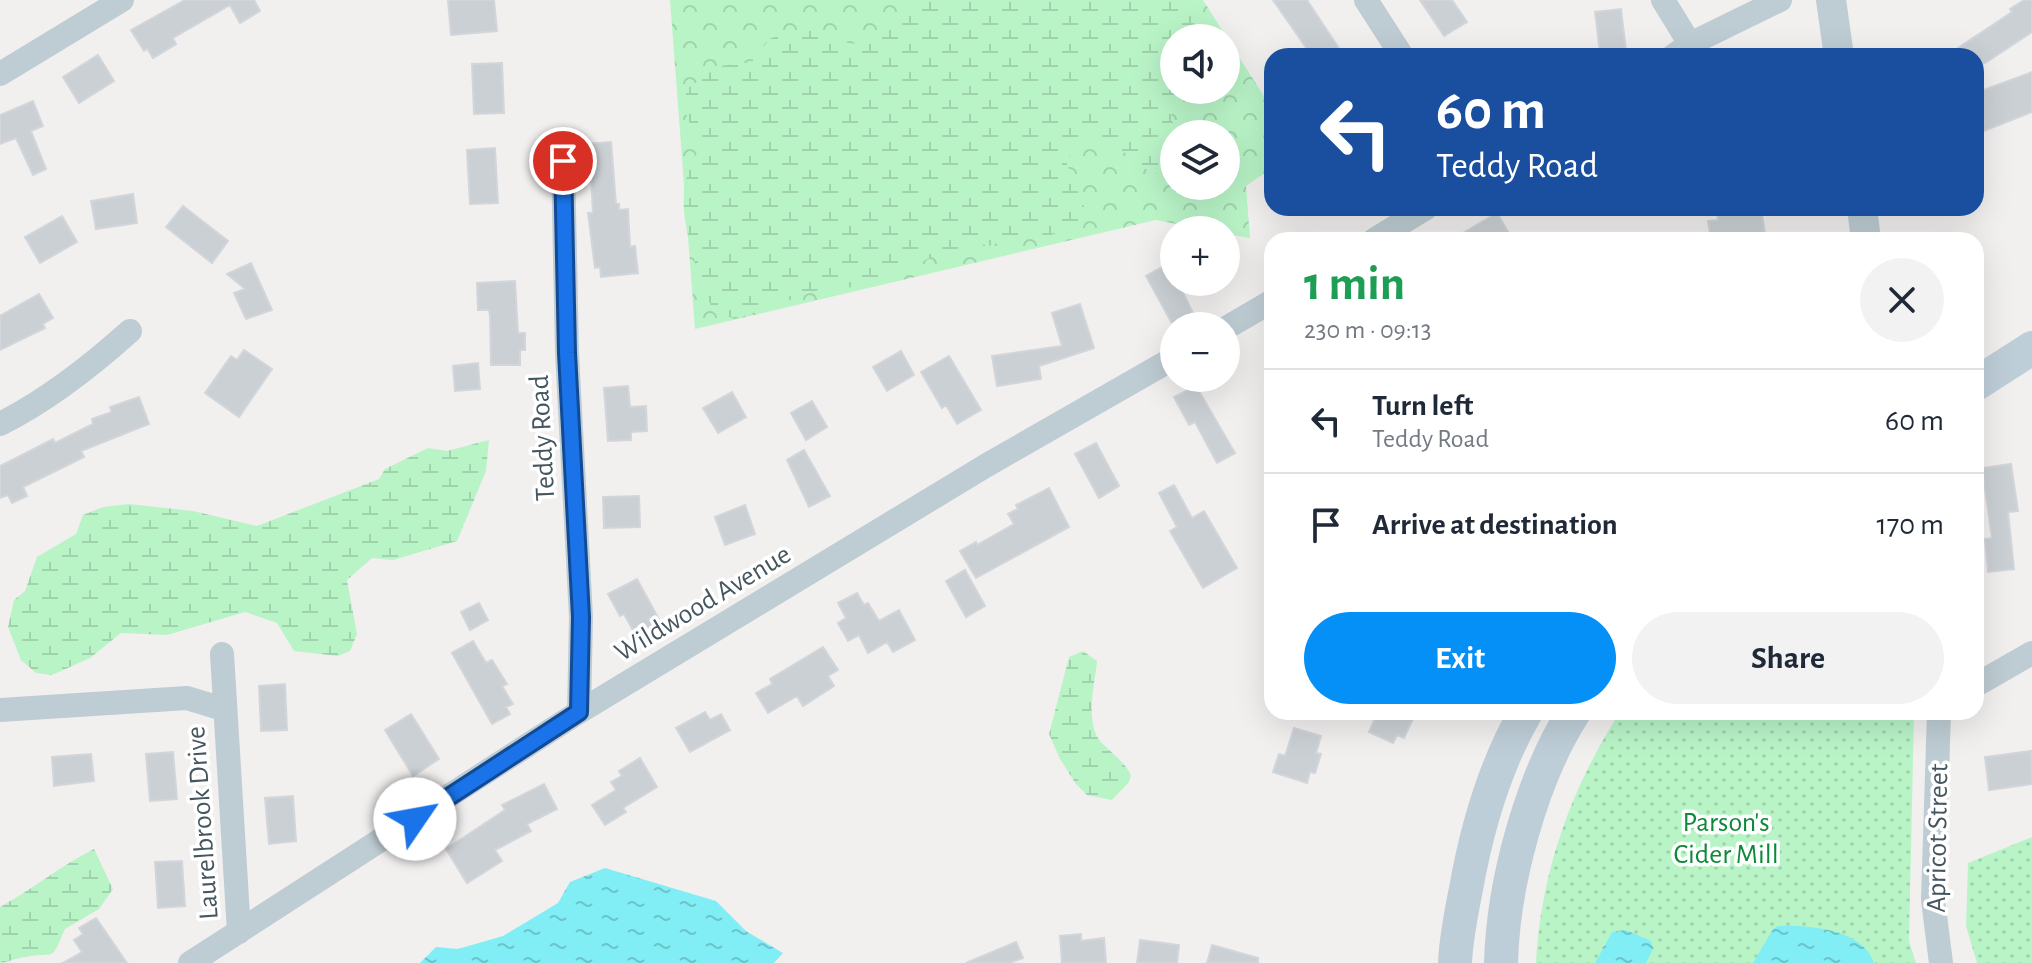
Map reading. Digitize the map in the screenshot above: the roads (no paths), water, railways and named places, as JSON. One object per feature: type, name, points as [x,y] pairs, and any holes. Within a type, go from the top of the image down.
[{"type":"main road","points":[[1984,379],[2032,348]]},
{"type":"main road","points":[[1455,963],[1473,847],[1486,801],[1522,720]]},
{"type":"main road","points":[[1501,963],[1502,937],[1522,831],[1538,781],[1570,720]]},
{"type":"street","points":[[0,74],[122,0]]},
{"type":"street","points":[[1366,0],[1397,48]]},
{"type":"street","points":[[1663,0],[1680,48]]},
{"type":"street","points":[[1685,48],[1780,0]]},
{"type":"street","points":[[1831,0],[1838,48]]},
{"type":"street","name":"Teddy Road","points":[[563,161],[567,353],[581,617],[579,712]]},
{"type":"street","points":[[1387,232],[1413,216]]},
{"type":"street","points":[[1240,322],[1264,313]]},
{"type":"street","points":[[0,424],[56,391],[130,331]]},
{"type":"street","name":"Wildwood Avenue","points":[[190,963],[579,712],[987,465],[1160,366]]},
{"type":"street","points":[[1984,680],[2032,653]]},
{"type":"street","name":"Laurelbrook Drive","points":[[222,654],[239,932]]},
{"type":"street","points":[[0,710],[187,698],[223,709]]},
{"type":"street","name":"Apricot Street","points":[[1939,720],[1933,900],[1941,963]]},
{"type":"water","points":[[605,868],[716,901],[746,931],[783,953],[774,963],[420,963],[436,947],[458,949],[503,936],[558,903],[570,882]]},
{"type":"water","points":[[1778,926],[1819,928],[1847,936],[1868,952],[1874,963],[1753,963],[1773,929]]},
{"type":"water","points":[[1626,930],[1651,941],[1653,949],[1646,963],[1595,963],[1612,932]]},
{"type":"park label","name":"Parson's Cider Mill","points":[[1726,837]]}]
